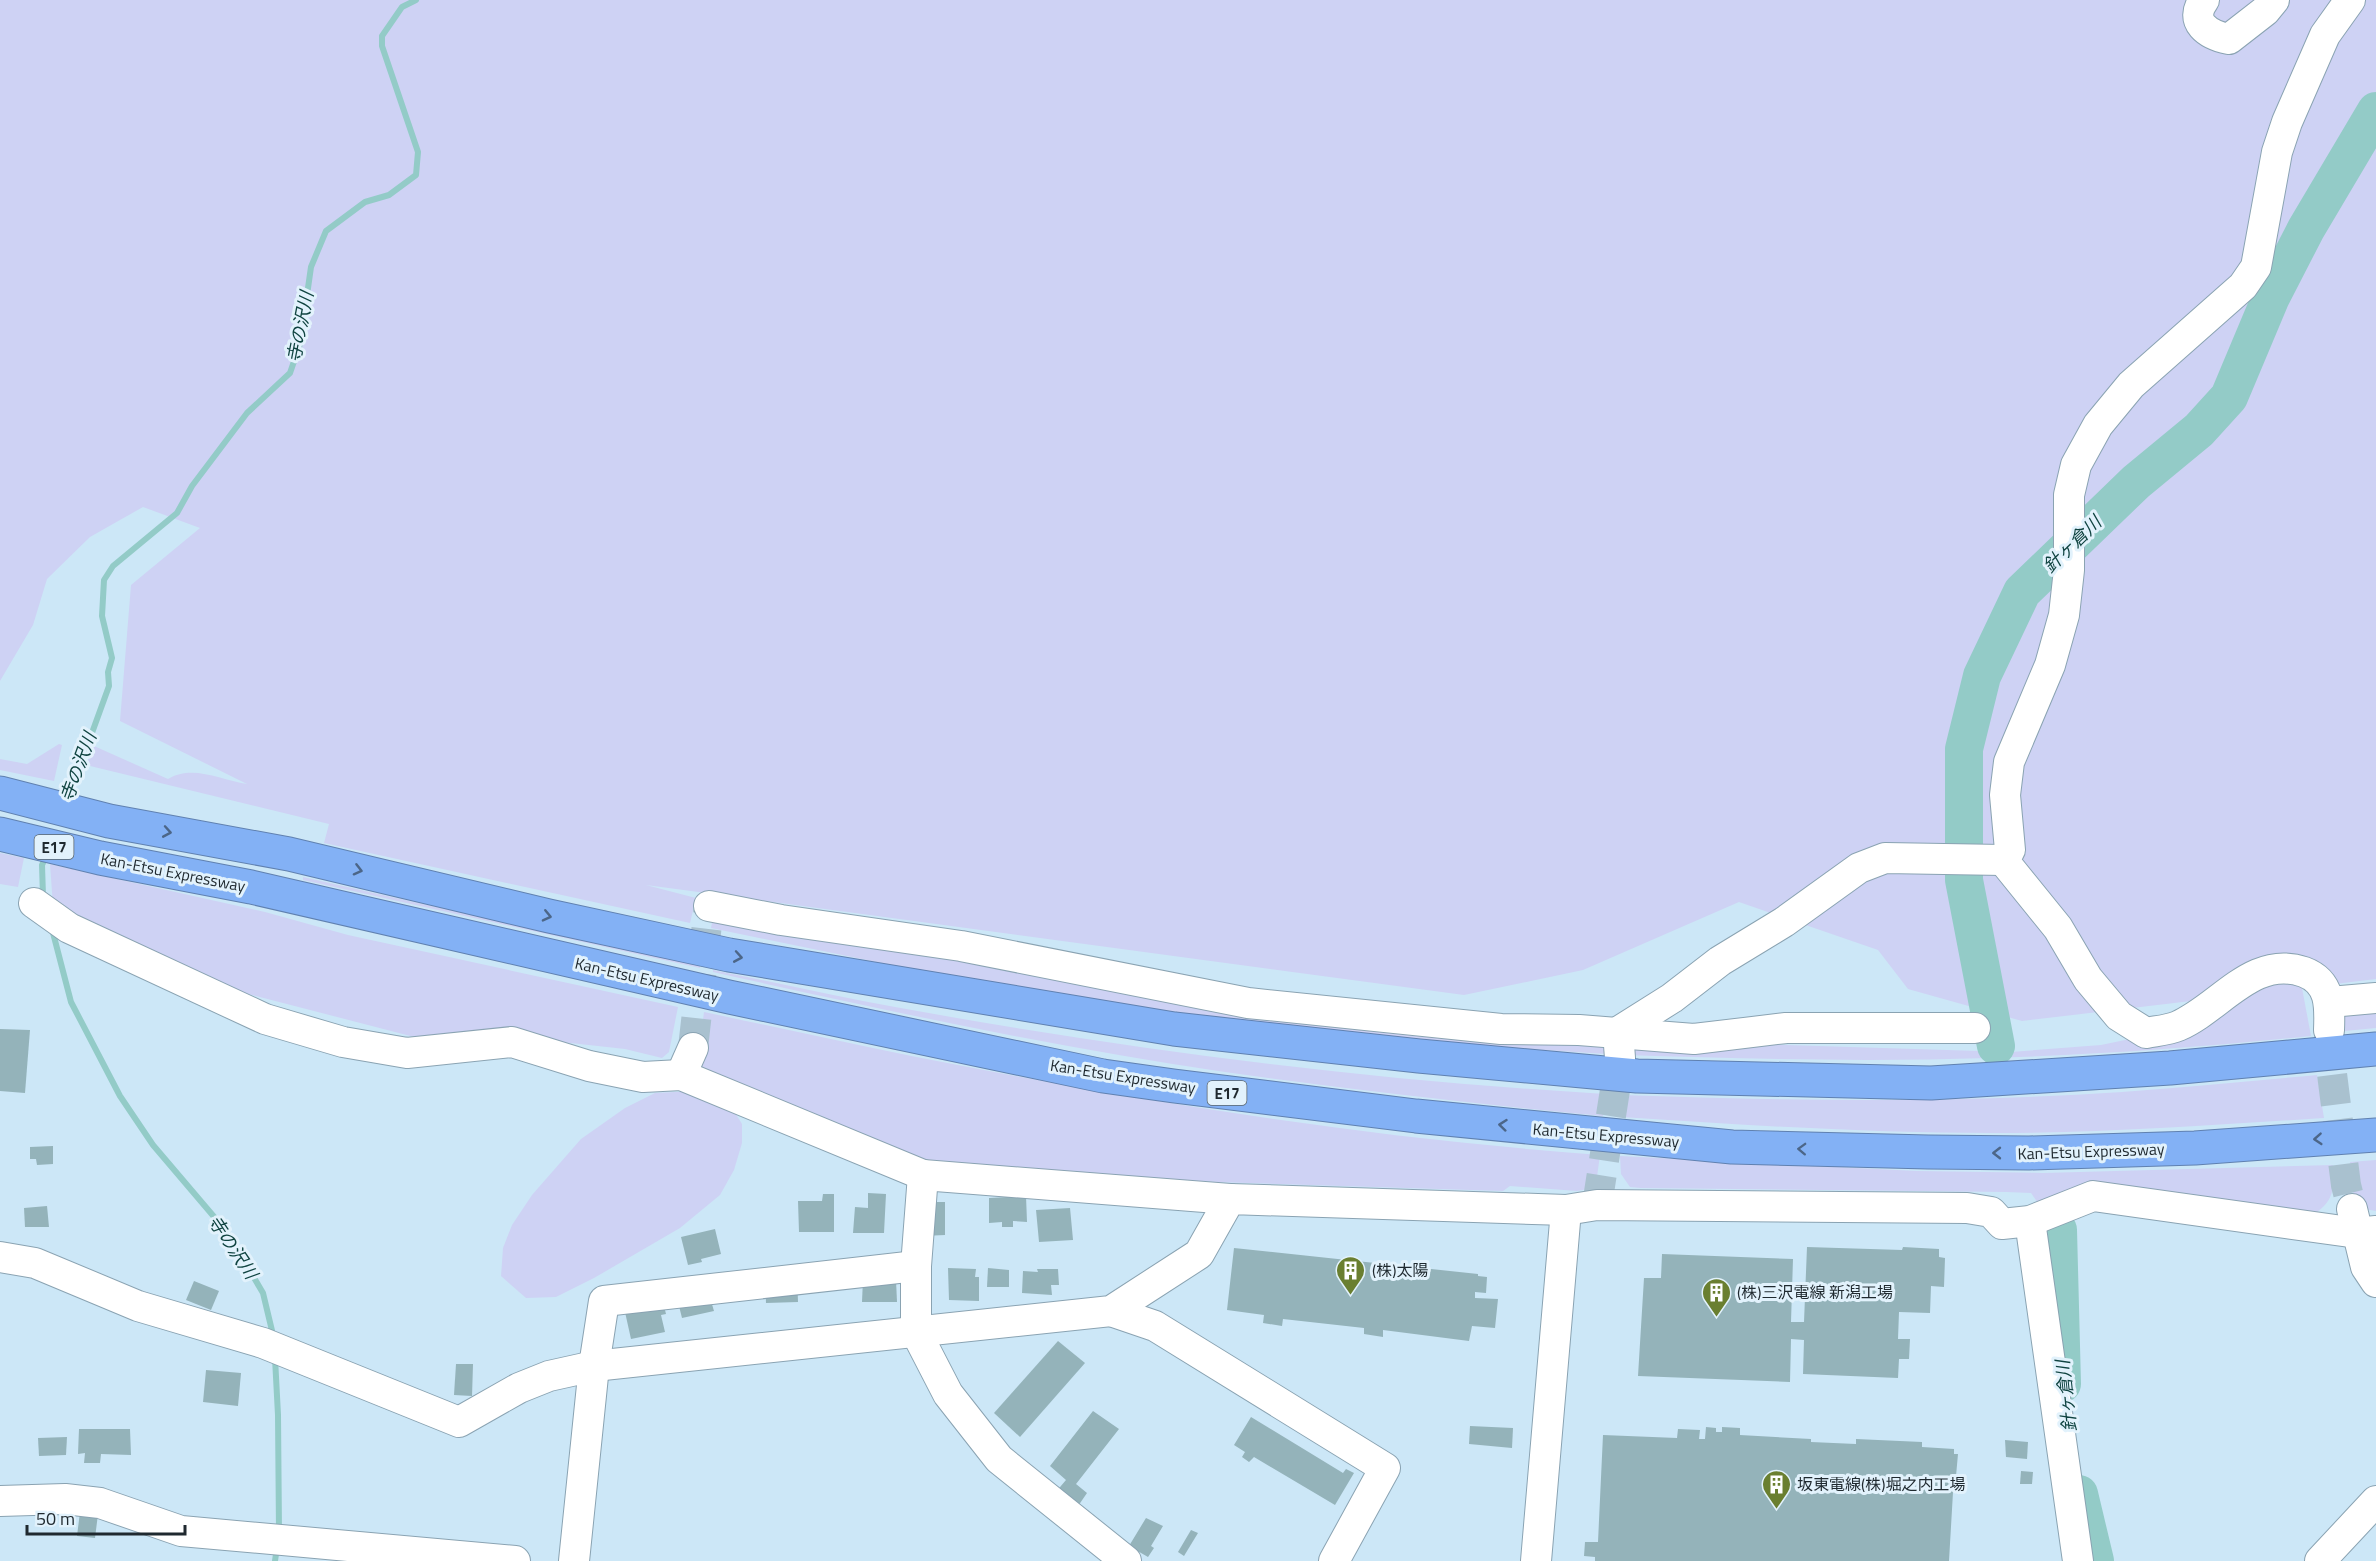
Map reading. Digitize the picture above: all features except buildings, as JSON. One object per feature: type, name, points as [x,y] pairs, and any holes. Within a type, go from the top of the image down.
[{"type":"highway","name":"E17","points":[[8,795],[109,821],[289,854],[549,916],[741,957],[1174,1029],[1419,1056],[1638,1076],[1931,1083],[2170,1068],[2376,1049]]},
{"type":"highway","name":"Kan-Etsu Expressway","points":[[4,835],[100,858],[251,887],[717,994],[1103,1076],[1404,1115],[1722,1146],[1928,1152],[2029,1153],[2195,1148],[2376,1135]]},
{"type":"street","points":[[2204,0],[2200,6],[2199,22],[2207,33],[2229,39],[2265,11],[2274,0]]},
{"type":"street","points":[[2004,860],[2010,850],[2005,795],[2009,762],[2050,665],[2064,615],[2069,570],[2069,495],[2076,465],[2098,425],[2131,385],[2243,286],[2256,267],[2277,152],[2287,122],[2325,35],[2350,0]]},
{"type":"street","points":[[1619,1045],[1672,998],[1720,962],[1784,922],[1859,868],[1885,858],[2004,860]]},
{"type":"street","points":[[2004,860],[2058,928],[2088,979],[2119,1016],[2146,1033],[2177,1027],[2256,974],[2289,967],[2312,975],[2322,984],[2330,1016],[2376,998]]},
{"type":"street","points":[[709,906],[782,920],[961,946],[1248,1003],[1501,1029],[1619,1045],[1786,1028],[1975,1028]]},
{"type":"street","points":[[45,911],[265,1019],[343,1042],[407,1053],[512,1042],[589,1066],[643,1077],[681,1075],[923,1175],[1230,1199],[1566,1210],[1597,1205],[1967,1208],[1991,1212],[2002,1224],[2030,1221],[2093,1196],[2362,1224],[2366,1267],[2376,1282]]},
{"type":"street","points":[[681,1075],[693,1048]]},
{"type":"street","points":[[923,1175],[916,1266],[916,1332],[948,1394],[999,1459],[1126,1561]]},
{"type":"street","points":[[1111,1311],[1199,1254],[1230,1199]]},
{"type":"street","points":[[1536,1561],[1566,1210]]},
{"type":"street","points":[[2030,1221],[2078,1561]]},
{"type":"street","points":[[0,1257],[35,1263],[138,1306],[273,1347],[459,1422],[519,1388],[549,1376],[594,1366],[1111,1311],[1155,1326],[1384,1468],[1334,1561]]},
{"type":"street","points":[[574,1561],[594,1366],[604,1301],[916,1266]]},
{"type":"street","points":[[0,1501],[65,1500],[100,1503],[181,1531],[515,1561]]},
{"type":"street","points":[[2320,1561],[2376,1501]]},
{"type":"shaded area","points":[[0,0],[2376,0],[2376,979],[2302,988],[2311,1036],[2150,1050],[1989,1058],[1807,1060],[1625,1055],[1631,1036],[1693,1042],[2011,1052],[2101,1045],[2178,1029],[2225,997],[2022,1021],[1908,989],[1878,950],[1739,902],[1583,970],[1464,995],[646,885],[696,898],[690,923],[324,843],[329,824],[86,765],[94,746],[168,779],[177,775],[197,773],[247,784],[120,721],[131,585],[200,528],[143,507],[90,537],[47,579],[33,625],[0,681]]},
{"type":"shaded area","points":[[59,744],[62,745],[54,781],[0,770],[0,759],[27,764]]},
{"type":"shaded area","points":[[0,853],[24,858],[18,887],[0,884]]},
{"type":"shaded area","points":[[50,864],[265,912],[348,935],[678,1007],[669,1052],[662,1058],[625,1049],[525,1038],[422,1039],[233,990],[53,906]]},
{"type":"shaded area","points":[[303,877],[700,966],[700,968],[303,880]]},
{"type":"shaded area","points":[[714,912],[889,946],[906,953],[1061,976],[1609,1039],[1607,1054],[1481,1046],[1292,1029],[1110,1002],[920,971],[711,928]]},
{"type":"shaded area","points":[[713,970],[983,1023],[1160,1050],[1427,1081],[1605,1094],[1603,1116],[1366,1091],[1161,1062],[904,1014],[713,972]]},
{"type":"shaded area","points":[[2376,1002],[2376,1028],[2334,1032],[2335,1005]]},
{"type":"shaded area","points":[[704,1012],[930,1060],[1201,1108],[1360,1131],[1600,1155],[1596,1184],[1588,1189],[1577,1191],[1510,1186],[1503,1191],[1217,1182],[984,1168],[919,1159],[696,1072]]},
{"type":"shaded area","points":[[2317,1075],[2324,1118],[2200,1126],[2076,1132],[1946,1133],[1807,1128],[1621,1117],[1621,1095],[1809,1100],[1997,1098],[2122,1092]]},
{"type":"shaded area","points":[[697,1091],[732,1108],[742,1124],[742,1143],[734,1170],[720,1195],[680,1228],[594,1278],[556,1297],[526,1298],[501,1276],[503,1248],[512,1225],[532,1195],[581,1139],[625,1108],[655,1093]]},
{"type":"shaded area","points":[[1620,1156],[1917,1171],[2043,1173],[2333,1165],[2333,1180],[2330,1197],[2316,1213],[2038,1203],[2031,1193],[2006,1192],[1641,1188],[1630,1187],[1621,1174]]},
{"type":"shaded area","points":[[2376,1160],[2376,1211],[2365,1209],[2354,1200],[2350,1162]]},
{"type":"waterway","name":"寺の沢川","points":[[68,799],[109,686],[108,672],[112,658],[102,616],[104,580],[113,566],[177,513],[192,486],[247,413],[290,373],[300,344],[311,267],[326,231],[365,202],[389,195],[416,175],[418,152],[382,46],[382,36],[402,7],[416,0]]},
{"type":"waterway","name":"針ヶ倉川","points":[[1996,1046],[1964,880],[1964,749],[1982,676],[2022,592],[2136,482],[2199,430],[2229,397],[2271,297],[2306,229],[2376,111]]},
{"type":"waterway","name":"寺の沢川","points":[[43,896],[42,865],[46,856]]},
{"type":"waterway","name":"寺の沢川","points":[[52,929],[71,1002],[120,1096],[153,1145],[227,1232],[263,1293],[274,1339]]},
{"type":"waterway","name":"針ヶ倉川","points":[[2058,1230],[2062,1384]]},
{"type":"waterway","name":"寺の沢川","points":[[275,1358],[279,1531]]},
{"type":"waterway","name":"針ヶ倉川","points":[[2079,1494],[2095,1561]]},
{"type":"waterway","name":"寺の沢川","points":[[275,1561],[277,1547]]},
{"type":"tunnel","points":[[693,1048],[709,906]]},
{"type":"tunnel","points":[[2329,1030],[2330,1058],[2346,1185],[2352,1209]]},
{"type":"tunnel","points":[[1597,1205],[1620,1058]]},
{"type":"place","name":"(株)太陽","points":[[1351,1296]]},
{"type":"place","name":"(株)三沢電線 新潟工場","points":[[1716,1318]]},
{"type":"place","name":"坂東電線(株)堀之内工場","points":[[1776,1510]]}]
